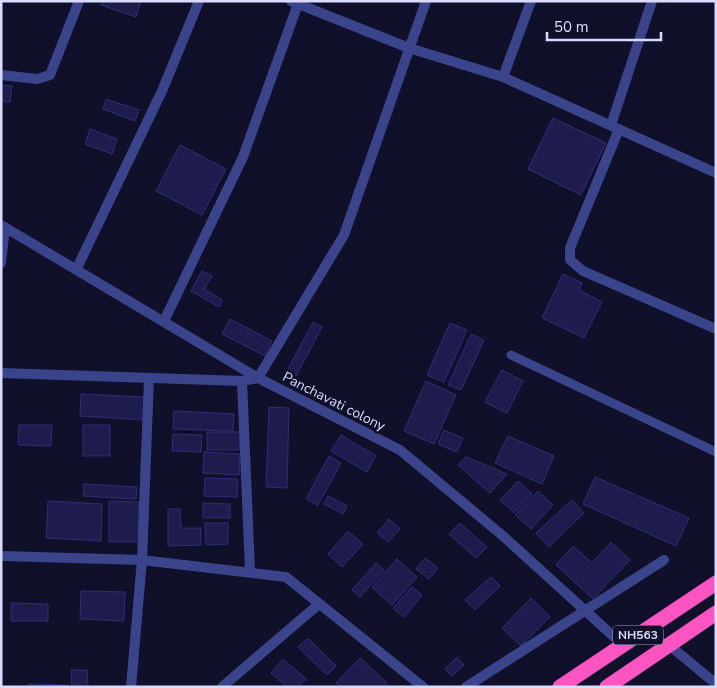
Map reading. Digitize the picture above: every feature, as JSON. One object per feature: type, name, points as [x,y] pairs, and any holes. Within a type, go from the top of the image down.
[{"type":"highway","name":"NH563","points":[[560,687],[716,582]]},
{"type":"highway","name":"NH563","points":[[607,687],[716,613]]},
{"type":"street","points":[[1,75],[37,79],[50,75],[79,1]]},
{"type":"street","points":[[77,268],[162,91],[199,1]]},
{"type":"street","points":[[1,373],[242,381],[258,378],[344,235],[426,1]]},
{"type":"street","points":[[503,77],[531,1]]},
{"type":"street","points":[[652,1],[615,127],[570,248],[570,260],[583,271],[716,329]]},
{"type":"street","points":[[164,321],[242,157],[296,2],[409,48],[503,77],[716,173]]},
{"type":"street","points":[[1,263],[3,226]]},
{"type":"street","name":"Panchavati colony","points":[[3,226],[77,268],[258,378],[400,450],[502,536],[622,645]]},
{"type":"street","points":[[131,687],[142,560],[149,378]]},
{"type":"street","points":[[242,381],[250,571]]},
{"type":"street","points":[[1,556],[142,560],[250,571],[286,577],[423,687]]},
{"type":"street","points":[[466,687],[664,560]]},
{"type":"street","points":[[222,687],[319,604]]},
{"type":"street","points":[[669,646],[716,684]]},
{"type":"lane","points":[[511,356],[716,452]]},
{"type":"building","points":[[102,1],[141,1],[136,17],[101,5]]},
{"type":"building","points":[[1,85],[12,86],[10,102],[1,101]]},
{"type":"building","points":[[106,99],[139,110],[135,121],[103,109]]},
{"type":"building","points":[[553,118],[606,143],[581,195],[528,169]]},
{"type":"building","points":[[90,129],[117,139],[112,154],[85,144]]},
{"type":"building","points":[[180,145],[226,169],[202,215],[156,191]]},
{"type":"building","points":[[202,271],[212,276],[204,289],[222,300],[219,307],[191,291]]},
{"type":"building","points":[[563,274],[582,283],[579,290],[602,302],[584,338],[542,318]]},
{"type":"building","points":[[230,319],[272,341],[265,356],[222,334]]},
{"type":"building","points":[[313,322],[322,327],[296,376],[287,371]]},
{"type":"building","points":[[450,323],[467,330],[444,382],[427,375]]},
{"type":"building","points":[[471,334],[484,340],[461,390],[448,385]]},
{"type":"building","points":[[502,370],[523,381],[507,413],[485,402]]},
{"type":"building","points":[[426,381],[456,395],[434,444],[404,431]]},
{"type":"building","points":[[81,394],[146,397],[145,420],[80,416]]},
{"type":"building","points":[[269,407],[289,408],[287,488],[266,487]]},
{"type":"building","points":[[174,411],[234,414],[233,431],[173,429]]},
{"type":"building","points":[[19,425],[52,425],[51,446],[18,445]]},
{"type":"building","points":[[83,425],[110,425],[110,456],[83,456]]},
{"type":"building","points":[[444,430],[463,438],[457,452],[438,444]]},
{"type":"building","points":[[207,432],[240,432],[240,450],[207,450]]},
{"type":"building","points":[[173,434],[202,435],[201,452],[172,451]]},
{"type":"building","points":[[341,435],[376,456],[367,472],[331,451]]},
{"type":"building","points":[[508,436],[554,456],[542,484],[495,463]]},
{"type":"building","points":[[204,452],[240,454],[239,475],[203,473]]},
{"type":"building","points":[[329,456],[341,463],[318,505],[306,499]]},
{"type":"building","points":[[466,457],[507,474],[490,493],[458,465]]},
{"type":"building","points":[[595,477],[689,518],[676,546],[583,504]]},
{"type":"building","points":[[205,478],[238,479],[237,497],[204,496]]},
{"type":"building","points":[[518,481],[532,494],[514,513],[500,500]]},
{"type":"building","points":[[84,484],[137,487],[136,499],[83,496]]},
{"type":"building","points":[[538,491],[553,505],[531,529],[515,515]]},
{"type":"building","points":[[328,496],[347,506],[343,514],[324,504]]},
{"type":"building","points":[[572,500],[584,513],[549,547],[536,533]]},
{"type":"building","points":[[48,501],[102,504],[101,541],[46,538]]},
{"type":"building","points":[[109,501],[139,502],[139,542],[109,542]]},
{"type":"building","points":[[203,503],[230,504],[230,518],[203,518]]},
{"type":"building","points":[[168,509],[180,509],[181,528],[201,528],[201,545],[168,546]]},
{"type":"building","points":[[389,519],[400,529],[388,542],[377,533]]},
{"type":"building","points":[[205,523],[228,523],[228,544],[206,545]]},
{"type":"building","points":[[460,523],[487,547],[476,558],[449,534]]},
{"type":"building","points":[[348,531],[363,544],[342,567],[328,554]]},
{"type":"building","points":[[611,542],[630,560],[593,599],[556,565],[573,546],[592,563]]},
{"type":"building","points":[[425,558],[438,568],[429,579],[416,569]]},
{"type":"building","points":[[397,559],[417,577],[392,605],[372,587]]},
{"type":"building","points":[[376,563],[384,570],[360,597],[352,590]]},
{"type":"building","points":[[491,577],[500,586],[475,610],[465,600]]},
{"type":"building","points":[[412,587],[422,595],[404,617],[393,608]]},
{"type":"building","points":[[81,591],[125,592],[124,621],[80,619]]},
{"type":"building","points":[[531,598],[550,617],[521,646],[502,628]]},
{"type":"building","points":[[11,603],[48,604],[48,621],[11,621]]},
{"type":"building","points":[[308,638],[336,666],[327,675],[298,647]]},
{"type":"building","points":[[457,657],[464,665],[452,676],[445,669]]},
{"type":"building","points":[[360,658],[387,683],[384,687],[340,687],[336,683]]},
{"type":"building","points":[[283,659],[306,679],[298,687],[287,687],[271,673]]},
{"type":"building","points":[[71,670],[87,670],[88,687],[72,687]]},
{"type":"building","points":[[29,684],[67,685],[67,687],[28,687]]}]
